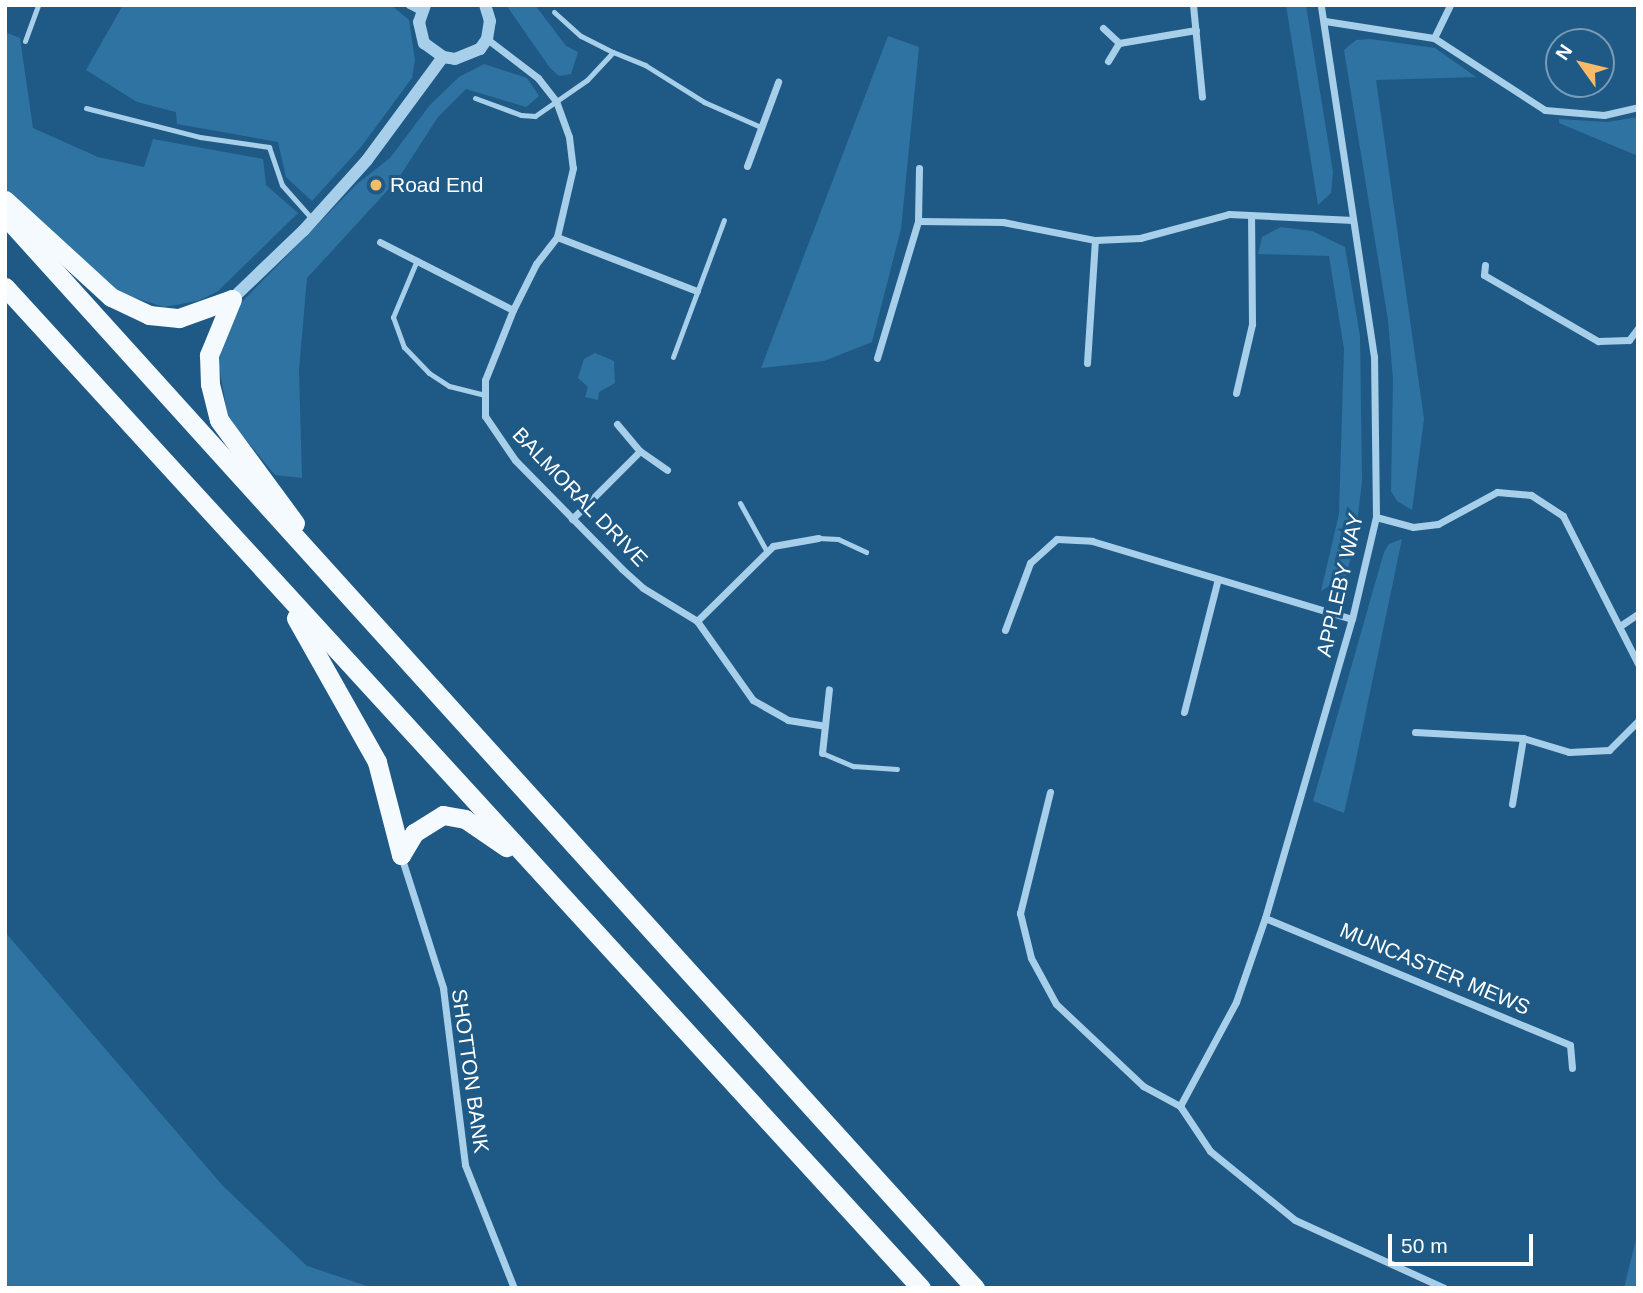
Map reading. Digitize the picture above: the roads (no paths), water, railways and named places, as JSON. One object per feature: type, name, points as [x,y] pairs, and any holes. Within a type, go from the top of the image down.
[{"type":"highway","points":[[5,200],[111,297],[149,315],[179,317],[232,299]]},
{"type":"highway","points":[[5,216],[975,1288]]},
{"type":"highway","points":[[5,287],[921,1288]]},
{"type":"highway","points":[[232,299],[209,355],[210,384],[219,420],[334,581]]},
{"type":"highway","points":[[275,583],[377,762],[401,855]]},
{"type":"highway","points":[[401,855],[414,833],[443,815],[465,818],[536,868]]},
{"type":"street","points":[[409,5],[423,8],[424,43],[443,58],[467,57],[487,39],[490,21],[485,5]]},
{"type":"street","points":[[1193,5],[1202,97]]},
{"type":"street","name":"APPLEBY WAY","points":[[1180,1106],[1236,1002],[1265,918],[1352,618],[1376,517],[1374,357],[1321,5]]},
{"type":"street","points":[[1434,38],[1450,5]]},
{"type":"street","points":[[1325,21],[1434,38],[1545,110],[1604,115],[1638,107]]},
{"type":"street","points":[[1103,28],[1119,43]]},
{"type":"street","points":[[1108,61],[1119,43],[1196,30]]},
{"type":"street","points":[[482,394],[513,310],[536,264],[557,237],[573,168],[569,137],[556,101],[538,78],[487,39]]},
{"type":"street","points":[[232,299],[313,220],[390,132],[443,58]]},
{"type":"street","points":[[747,166],[778,82]]},
{"type":"street","points":[[877,358],[918,221],[919,168]]},
{"type":"street","points":[[918,221],[1003,222],[1095,240],[1140,239],[1229,214],[1353,220]]},
{"type":"street","points":[[1236,393],[1252,324],[1251,217]]},
{"type":"street","points":[[557,237],[696,290]]},
{"type":"street","points":[[1087,363],[1095,240]]},
{"type":"street","points":[[380,242],[513,310]]},
{"type":"street","points":[[1485,265],[1484,275],[1598,341],[1629,340],[1638,328]]},
{"type":"street","name":"BALMORAL DRIVE","points":[[482,394],[485,416],[502,443],[572,519],[643,588],[697,621],[753,700],[789,720],[825,726]]},
{"type":"street","points":[[617,424],[640,451],[667,470]]},
{"type":"street","points":[[572,519],[640,451]]},
{"type":"street","points":[[1376,517],[1413,527],[1438,524],[1497,492],[1531,495],[1563,516],[1605,606],[1620,626],[1638,664]]},
{"type":"street","points":[[697,621],[773,546],[818,538]]},
{"type":"street","points":[[1005,630],[1030,563],[1057,540],[1092,541],[1352,618]]},
{"type":"street","points":[[1184,712],[1218,579]]},
{"type":"street","points":[[1620,626],[1638,614]]},
{"type":"street","points":[[822,753],[828,689]]},
{"type":"street","points":[[1415,732],[1523,738],[1569,752],[1609,750],[1638,721]]},
{"type":"street","points":[[1512,804],[1523,738]]},
{"type":"street","points":[[1049,792],[1020,913],[1031,958],[1056,1004],[1143,1086],[1180,1106],[1210,1151],[1295,1220],[1444,1288]]},
{"type":"street","name":"SHOTTON BANK","points":[[401,855],[443,988],[465,1165],[514,1288]]},
{"type":"street","name":"MUNCASTER MEWS","points":[[1265,918],[1570,1045],[1572,1068]]},
{"type":"lane","points":[[25,41],[38,5]]},
{"type":"lane","points":[[554,12],[581,36],[645,65],[704,102],[761,127]]},
{"type":"lane","points":[[475,98],[535,116],[587,80],[612,52]]},
{"type":"lane","points":[[86,108],[200,137],[269,148],[282,185],[313,220]]},
{"type":"lane","points":[[673,357],[724,220]]},
{"type":"lane","points":[[417,260],[393,317],[404,347],[429,373],[449,386],[482,394]]},
{"type":"lane","points":[[740,503],[767,552]]},
{"type":"lane","points":[[818,538],[838,539],[866,552]]},
{"type":"lane","points":[[822,753],[853,766],[897,769]]},
{"type":"place","name":"Road End","points":[[376,185]]}]
